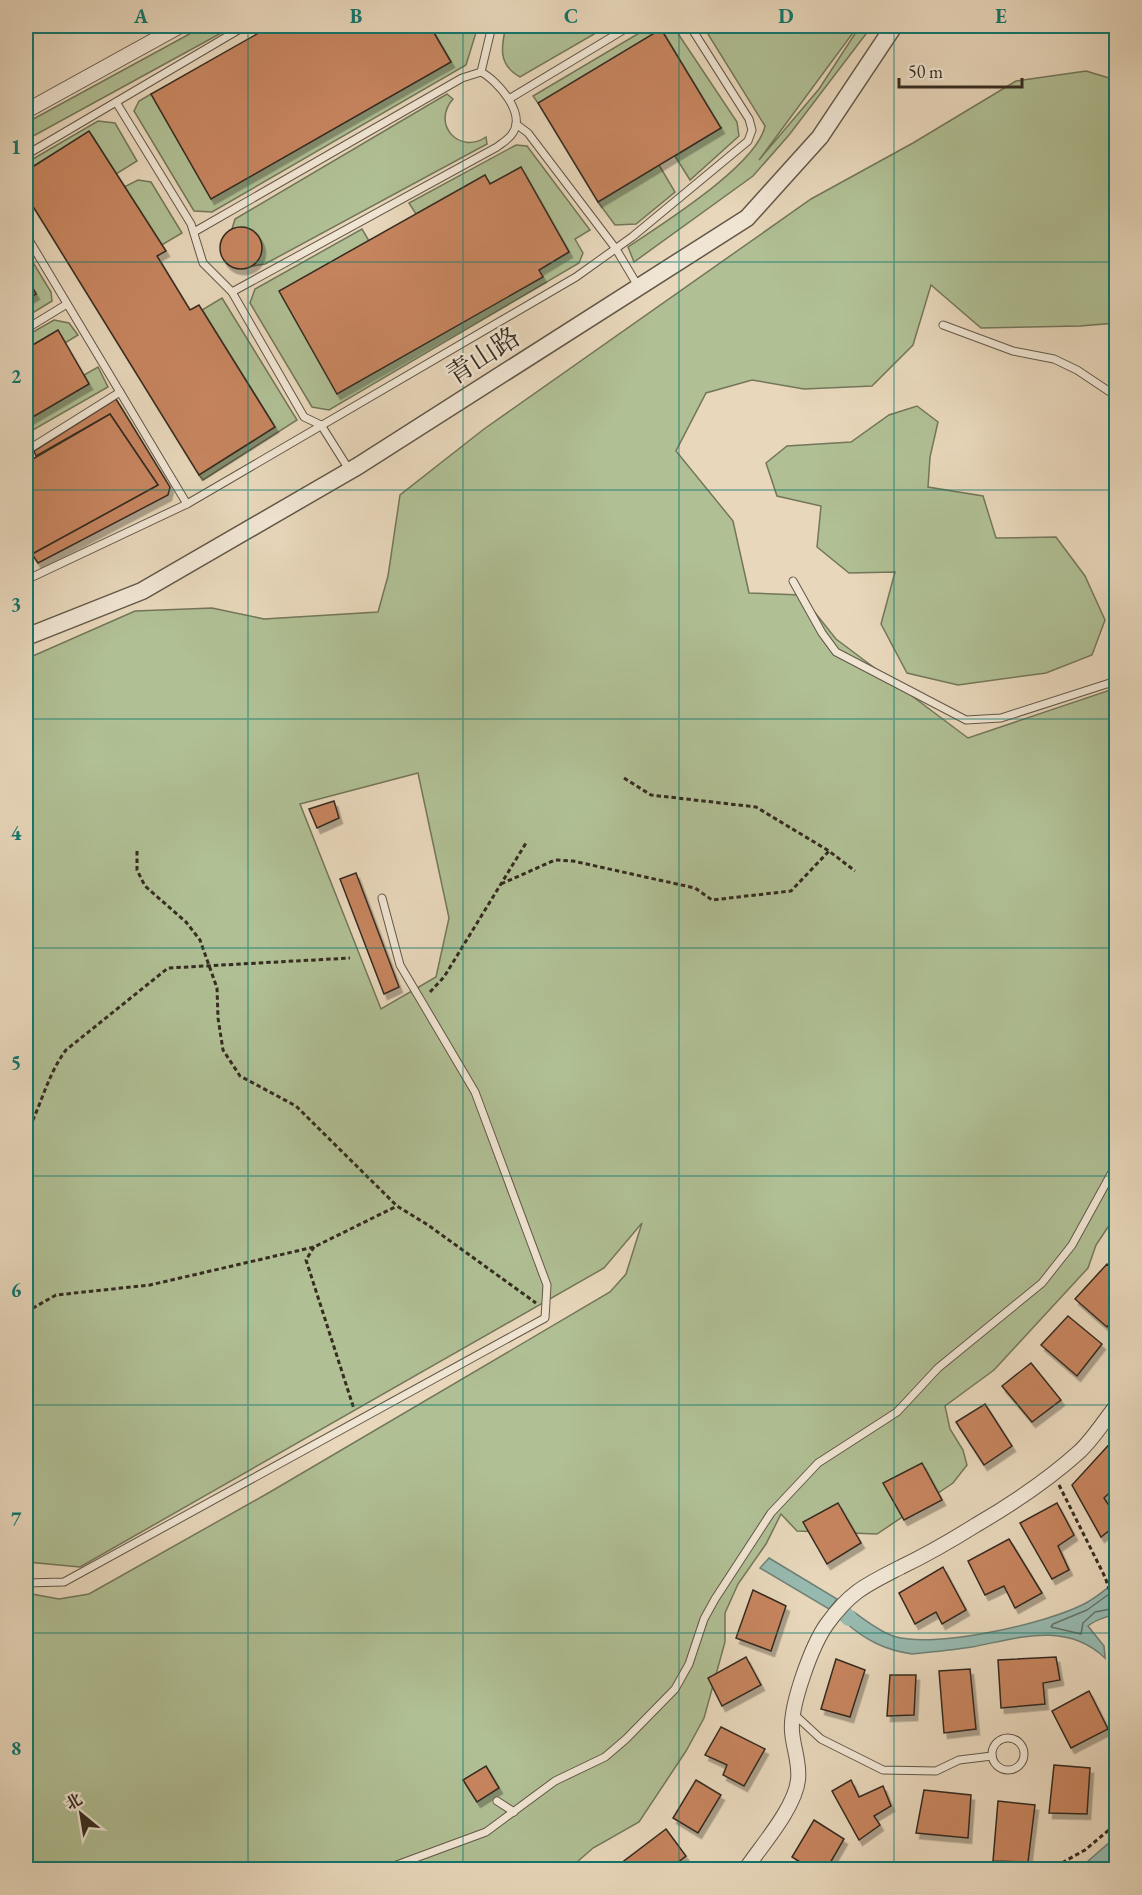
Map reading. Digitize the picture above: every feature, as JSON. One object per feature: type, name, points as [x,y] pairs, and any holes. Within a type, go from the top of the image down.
[{"type":"street","points":[[26,111],[180,26]]},
{"type":"street","name":"青山路","points":[[26,637],[142,591],[350,471],[747,218],[820,137],[894,26]]},
{"type":"street","points":[[745,1869],[789,1805],[798,1782],[798,1757],[792,1731],[794,1714],[798,1692],[811,1654],[826,1626],[849,1598],[870,1581],[900,1568],[975,1526],[1029,1492],[1081,1450],[1116,1406]]},
{"type":"lane","points":[[26,156],[245,26]]},
{"type":"lane","points":[[481,72],[492,26]]},
{"type":"lane","points":[[509,99],[630,26]]},
{"type":"lane","points":[[26,580],[187,504],[576,277],[616,249],[748,141],[752,130],[749,119],[690,26]]},
{"type":"lane","points":[[194,231],[462,78],[481,72],[494,79],[509,99],[516,124],[512,134],[497,147],[232,292]]},
{"type":"lane","points":[[116,102],[194,231],[204,264],[232,292],[304,417],[321,425],[350,471]]},
{"type":"lane","points":[[516,124],[528,133],[616,249],[638,287]]},
{"type":"lane","points":[[26,235],[187,504]]},
{"type":"lane","points":[[26,329],[67,304]]},
{"type":"lane","points":[[943,325],[1013,351],[1054,359],[1077,370],[1116,396]]},
{"type":"lane","points":[[26,451],[120,392]]},
{"type":"lane","points":[[793,581],[822,633],[837,651],[966,720],[1001,718],[1116,681]]},
{"type":"lane","points":[[26,1583],[64,1582],[545,1318],[547,1286],[475,1092],[400,965],[382,898]]},
{"type":"lane","points":[[383,1869],[486,1832],[555,1781],[605,1756],[626,1739],[675,1689],[689,1664],[705,1619],[715,1599],[771,1513],[818,1463],[897,1412],[938,1368],[971,1339],[1007,1314],[1042,1283],[1072,1245],[1116,1165]]},
{"type":"lane","points":[[794,1714],[821,1739],[883,1770],[936,1771],[959,1760],[992,1756]]},
{"type":"lane","points":[[1007,1739],[1021,1745],[1024,1755],[1021,1764],[1011,1770],[1001,1769],[992,1756],[998,1742],[1007,1739]]},
{"type":"lane","points":[[498,1801],[514,1812]]},
{"type":"path","points":[[624,778],[651,795],[756,807],[829,851],[855,871]]},
{"type":"path","points":[[421,1001],[444,977],[526,843]]},
{"type":"path","points":[[137,851],[137,870],[145,886],[186,922],[200,940],[217,988],[218,1018],[223,1050],[240,1076],[296,1106],[397,1206],[545,1310]]},
{"type":"path","points":[[501,884],[555,860],[573,861],[695,888],[712,900],[791,891],[829,851]]},
{"type":"path","points":[[26,1134],[39,1112],[55,1064],[66,1050],[168,968],[350,958]]},
{"type":"path","points":[[26,1312],[56,1295],[150,1285],[314,1246],[397,1206]]},
{"type":"path","points":[[314,1246],[306,1260],[358,1421]]},
{"type":"path","points":[[1053,1473],[1106,1577],[1116,1609]]},
{"type":"path","points":[[1049,1869],[1085,1850],[1116,1824]]},
{"type":"green space","points":[[204,26],[234,26],[26,140],[26,123]]},
{"type":"green space","points":[[430,26],[478,26],[466,65],[212,212],[194,211],[134,111],[139,101],[151,94],[211,198],[451,62]]},
{"type":"green space","points":[[506,26],[608,26],[520,77],[508,67],[503,55]]},
{"type":"green space","points":[[651,26],[673,26],[737,122],[739,136],[690,180],[675,156],[721,128],[538,103],[533,96]]},
{"type":"green space","points":[[703,26],[858,26],[759,160],[819,89],[860,26],[872,26],[789,135],[753,176],[634,262],[628,247],[684,209],[727,175],[745,158],[758,141],[765,126]]},
{"type":"green space","points":[[1086,71],[1116,80],[1116,323],[981,328],[931,285],[913,345],[872,386],[804,389],[752,380],[706,393],[676,451],[733,521],[749,593],[801,595],[836,639],[968,738],[1110,690],[1116,697],[1116,1215],[1096,1245],[1088,1268],[994,1370],[945,1406],[950,1429],[963,1450],[967,1465],[953,1483],[877,1534],[797,1531],[781,1514],[766,1544],[738,1584],[725,1613],[725,1642],[704,1718],[686,1751],[639,1822],[593,1848],[569,1869],[26,1869],[26,1593],[59,1599],[89,1594],[270,1492],[610,1292],[626,1274],[642,1223],[604,1268],[80,1567],[27,1562],[26,659],[135,611],[212,608],[264,619],[378,612],[388,576],[400,495],[484,429],[811,199],[913,143],[1016,81]],"holes":[[[418,773],[449,918],[436,977],[381,1009],[300,804]]]},
{"type":"green space","points":[[447,94],[453,99],[445,118],[451,134],[466,142],[476,142],[486,137],[487,144],[265,264],[253,266],[261,252],[259,238],[249,229],[232,229],[235,219]]},
{"type":"green space","points":[[98,121],[115,123],[137,161],[116,174],[89,132],[26,171],[26,163]]},
{"type":"green space","points":[[516,145],[527,146],[590,230],[575,239],[583,253],[579,263],[329,410],[312,407],[250,303],[255,289],[362,229],[369,241],[539,270],[569,252],[521,167],[490,184],[485,175],[416,214],[409,203]]},
{"type":"green space","points":[[659,165],[675,192],[636,224],[615,225],[598,202]]},
{"type":"green space","points":[[138,180],[151,182],[182,233],[160,246],[124,187]]},
{"type":"green space","points":[[26,251],[51,292],[52,301],[26,317],[26,300],[36,294],[26,276]]},
{"type":"green space","points":[[222,298],[297,420],[203,480],[199,475],[275,427],[202,310]]},
{"type":"green space","points":[[54,320],[69,323],[78,335],[65,343],[58,330],[26,349],[26,336]]},
{"type":"green space","points":[[98,367],[108,387],[26,434],[26,421],[89,384],[84,375]]},
{"type":"green space","points":[[917,406],[938,422],[930,457],[928,487],[983,496],[996,538],[1056,537],[1085,576],[1105,620],[1092,655],[1046,673],[958,685],[907,673],[881,624],[895,572],[849,573],[817,547],[821,506],[777,496],[766,463],[787,446],[851,442],[889,415]]},
{"type":"water","points":[[769,1558],[837,1599],[829,1609],[760,1568]]},
{"type":"water","points":[[1116,1581],[1116,1613],[1088,1626],[1104,1646],[1105,1658],[1074,1639],[1042,1635],[912,1654],[876,1643],[845,1622],[854,1612],[878,1629],[893,1636],[911,1639],[961,1637],[989,1633],[1065,1612],[1091,1600]]},
{"type":"water","points":[[1116,1839],[1116,1854],[1102,1869],[1079,1869],[1110,1842]]},
{"type":"building","points":[[271,26],[430,26],[451,62],[211,199],[151,94]]},
{"type":"building","points":[[661,29],[721,128],[598,202],[538,103]]},
{"type":"building","points":[[89,131],[166,251],[157,256],[190,310],[199,305],[275,427],[199,475],[26,195],[26,171]]},
{"type":"building","points":[[521,167],[569,252],[539,270],[543,277],[337,394],[279,291],[485,175],[490,184]]},
{"type":"building","points":[[241,227],[249,228],[256,233],[261,240],[261,256],[256,263],[249,268],[241,269],[233,268],[226,263],[221,256],[220,248],[221,240],[226,233],[233,228]]},
{"type":"building","points":[[26,276],[36,294],[26,300]]},
{"type":"building","points":[[58,330],[89,384],[26,421],[26,349]]},
{"type":"building","points":[[116,399],[170,487],[168,495],[38,563],[32,554],[158,485],[110,414],[36,456],[34,451]]},
{"type":"building","points":[[110,414],[158,485],[32,554],[26,545],[26,463]]},
{"type":"building","points":[[334,801],[339,818],[317,828],[309,809]]},
{"type":"building","points":[[356,873],[399,987],[384,994],[340,879]]},
{"type":"building","points":[[1107,1264],[1116,1272],[1116,1315],[1107,1327],[1075,1299]]},
{"type":"building","points":[[1068,1316],[1102,1344],[1077,1376],[1041,1345]]},
{"type":"building","points":[[1031,1363],[1061,1400],[1032,1422],[1002,1386]]},
{"type":"building","points":[[985,1404],[1012,1446],[984,1465],[956,1422]]},
{"type":"building","points":[[1116,1437],[1116,1486],[1104,1498],[1116,1516],[1116,1525],[1101,1537],[1072,1485]]},
{"type":"building","points":[[922,1463],[942,1500],[904,1520],[883,1483]]},
{"type":"building","points":[[838,1503],[861,1543],[827,1564],[803,1522]]},
{"type":"building","points":[[1057,1503],[1074,1535],[1058,1546],[1069,1570],[1052,1579],[1020,1523]]},
{"type":"building","points":[[1009,1539],[1042,1593],[1015,1608],[1004,1586],[985,1595],[968,1561]]},
{"type":"building","points":[[943,1567],[966,1610],[942,1624],[936,1612],[915,1624],[899,1593]]},
{"type":"building","points":[[753,1590],[786,1606],[771,1651],[736,1638]]},
{"type":"building","points":[[746,1657],[761,1685],[722,1706],[708,1678]]},
{"type":"building","points":[[1056,1657],[1060,1680],[1043,1683],[1045,1704],[1001,1708],[998,1660]]},
{"type":"building","points":[[836,1659],[865,1670],[850,1717],[821,1709]]},
{"type":"building","points":[[970,1669],[976,1729],[944,1733],[939,1671]]},
{"type":"building","points":[[890,1675],[916,1675],[914,1715],[887,1716]]},
{"type":"building","points":[[1089,1691],[1108,1729],[1071,1748],[1052,1711]]},
{"type":"building","points":[[721,1727],[765,1749],[744,1786],[723,1775],[727,1765],[705,1755]]},
{"type":"building","points":[[1054,1765],[1090,1768],[1087,1814],[1049,1813]]},
{"type":"building","points":[[486,1766],[499,1788],[477,1802],[463,1780]]},
{"type":"building","points":[[696,1780],[721,1795],[698,1833],[673,1818]]},
{"type":"building","points":[[851,1780],[859,1797],[883,1786],[891,1806],[874,1816],[880,1825],[859,1840],[832,1791]]},
{"type":"building","points":[[924,1790],[971,1795],[968,1838],[916,1833]]},
{"type":"building","points":[[998,1801],[1035,1805],[1028,1862],[993,1861]]},
{"type":"building","points":[[814,1820],[844,1839],[826,1870],[813,1870],[792,1857]]},
{"type":"building","points":[[666,1829],[686,1856],[668,1870],[631,1870],[624,1861]]},
{"type":"waterway","points":[[844,1613],[849,1618]]}]
